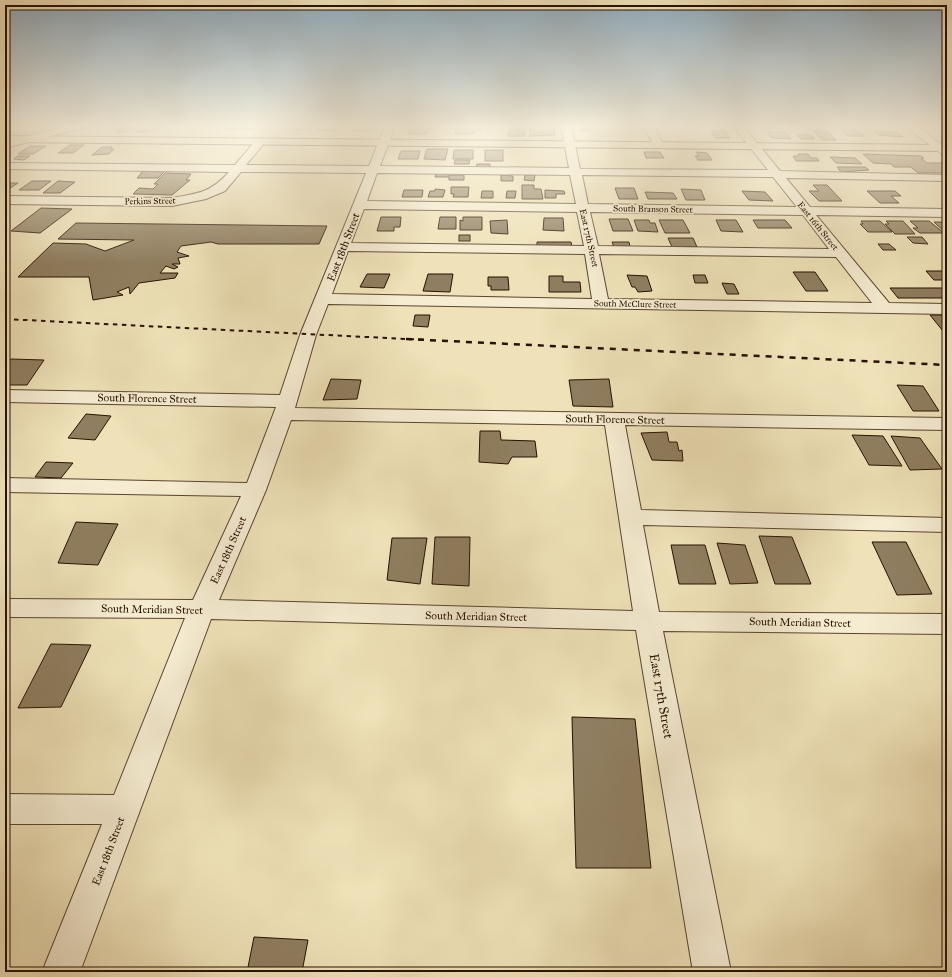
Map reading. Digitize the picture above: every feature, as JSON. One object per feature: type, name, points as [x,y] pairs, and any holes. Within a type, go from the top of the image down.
[{"type":"street","name":"Perkins Street","points":[[5,200],[172,202],[202,196],[221,188],[234,172]]},
{"type":"street","name":"East 18th Street","points":[[61,972],[202,609],[255,490],[286,407],[308,335],[372,172]]},
{"type":"street","points":[[432,172],[776,174],[947,178]]},
{"type":"street","name":"East 16th Street","points":[[774,172],[884,308]]},
{"type":"street","name":"East 17th Street","points":[[575,173],[593,251],[601,303]]},
{"type":"street","name":"South Branson Street","points":[[359,205],[947,212]]},
{"type":"street","points":[[343,247],[839,253]]},
{"type":"street","name":"South McClure Street","points":[[322,299],[947,308]]},
{"type":"street","name":"South Florence Street","points":[[5,396],[614,419],[947,424]]},
{"type":"street","name":"East 17th Street","points":[[614,419],[648,621],[712,972]]},
{"type":"street","points":[[5,485],[255,490]]},
{"type":"street","points":[[630,517],[947,526]]},
{"type":"street","name":"South Meridian Street","points":[[5,608],[202,609],[648,621],[947,624]]},
{"type":"street","points":[[5,809],[124,810]]},
{"type":"building","points":[[142,172],[164,172],[158,178],[137,178]]},
{"type":"building","points":[[916,172],[947,172],[947,173],[918,173]]},
{"type":"building","points":[[165,173],[191,174],[186,180],[190,180],[172,195],[133,194],[139,188],[153,189],[158,184],[154,184]]},
{"type":"building","points":[[436,173],[464,175],[464,180],[449,180],[449,177],[435,177]]},
{"type":"building","points":[[501,175],[513,176],[513,181],[501,181]]},
{"type":"building","points":[[525,175],[535,175],[534,181],[524,180]]},
{"type":"building","points":[[32,181],[51,181],[39,190],[19,190]]},
{"type":"building","points":[[58,181],[75,182],[60,193],[43,193]]},
{"type":"building","points":[[5,183],[18,183],[9,189],[5,189]]},
{"type":"building","points":[[522,185],[534,185],[534,189],[541,189],[543,199],[522,199]]},
{"type":"building","points":[[813,185],[827,185],[842,201],[819,201],[809,191],[819,191]]},
{"type":"building","points":[[451,187],[469,187],[468,197],[453,197],[454,194],[451,194]]},
{"type":"building","points":[[615,188],[634,188],[638,199],[619,199]]},
{"type":"building","points":[[435,189],[445,190],[443,197],[428,197],[430,191],[435,191]]},
{"type":"building","points":[[681,189],[701,190],[705,200],[686,200]]},
{"type":"building","points":[[404,190],[423,190],[422,197],[402,197]]},
{"type":"building","points":[[545,190],[564,191],[565,194],[556,194],[556,198],[545,198]]},
{"type":"building","points":[[482,191],[493,191],[493,198],[481,198]]},
{"type":"building","points":[[507,191],[516,191],[515,198],[506,198]]},
{"type":"building","points":[[742,191],[765,192],[773,201],[749,200]]},
{"type":"building","points":[[867,191],[895,191],[901,196],[891,196],[899,203],[880,203]]},
{"type":"building","points":[[645,192],[673,193],[677,199],[648,199]]},
{"type":"building","points":[[41,208],[72,209],[40,233],[11,231]]},
{"type":"building","points":[[381,217],[401,217],[400,227],[394,227],[394,231],[377,231]]},
{"type":"building","points":[[440,217],[456,217],[456,229],[438,229]]},
{"type":"building","points":[[463,217],[482,217],[482,230],[460,230],[460,220],[463,221]]},
{"type":"building","points":[[544,218],[563,218],[564,231],[543,230]]},
{"type":"building","points":[[609,219],[628,219],[633,231],[613,231]]},
{"type":"building","points":[[507,220],[508,234],[491,233],[490,221]]},
{"type":"building","points":[[634,220],[649,220],[650,223],[655,223],[658,232],[638,231]]},
{"type":"building","points":[[659,220],[683,220],[690,233],[665,233]]},
{"type":"building","points":[[716,220],[736,220],[743,232],[721,231]]},
{"type":"building","points":[[753,220],[785,220],[792,228],[758,228]]},
{"type":"building","points":[[861,221],[880,221],[892,232],[868,232],[860,224],[863,224]]},
{"type":"building","points":[[886,221],[903,221],[915,234],[895,234],[885,224],[889,224]]},
{"type":"building","points":[[910,221],[929,221],[944,233],[920,233],[913,228],[918,228]]},
{"type":"building","points":[[934,222],[947,222],[947,234]]},
{"type":"building","points":[[76,223],[327,226],[319,244],[218,244],[211,242],[181,246],[177,252],[189,256],[178,258],[180,264],[172,264],[178,267],[174,269],[166,266],[160,273],[178,273],[175,278],[139,283],[130,294],[129,287],[117,292],[123,295],[93,300],[89,277],[18,277],[53,243],[86,244],[105,251],[134,240],[58,239]]},
{"type":"building","points":[[459,235],[470,235],[470,241],[459,241]]},
{"type":"building","points":[[907,237],[922,237],[928,244],[913,243]]},
{"type":"building","points":[[668,238],[693,238],[697,247],[672,247]]},
{"type":"building","points":[[537,242],[571,242],[572,247],[537,247]]},
{"type":"building","points":[[612,242],[629,242],[630,247],[614,247]]},
{"type":"building","points":[[878,244],[889,244],[896,250],[883,250]]},
{"type":"building","points":[[926,271],[947,271],[947,280],[934,280]]},
{"type":"building","points":[[793,272],[815,272],[828,291],[806,291]]},
{"type":"building","points":[[367,274],[390,274],[384,288],[360,287]]},
{"type":"building","points":[[428,274],[453,274],[450,292],[423,291]]},
{"type":"building","points":[[627,275],[647,276],[652,291],[638,292],[635,287],[632,287]]},
{"type":"building","points":[[693,275],[705,275],[708,283],[695,283]]},
{"type":"building","points":[[549,276],[563,276],[563,282],[580,282],[581,292],[549,292]]},
{"type":"building","points":[[488,277],[508,277],[509,290],[491,290],[491,286],[488,286]]},
{"type":"building","points":[[722,283],[734,284],[739,294],[727,294]]},
{"type":"building","points":[[890,288],[947,288],[947,298],[898,298]]},
{"type":"building","points":[[415,315],[430,315],[428,327],[413,326]]},
{"type":"building","points":[[930,315],[947,315],[947,336]]},
{"type":"building","points":[[11,359],[44,360],[27,385],[5,385],[5,366]]},
{"type":"building","points":[[331,379],[361,380],[357,399],[323,400]]},
{"type":"building","points":[[609,379],[613,407],[573,406],[569,380]]},
{"type":"building","points":[[897,385],[923,386],[939,411],[913,411]]},
{"type":"building","points":[[86,414],[111,416],[95,440],[68,438]]},
{"type":"building","points":[[480,431],[500,431],[501,440],[535,441],[537,457],[512,457],[508,464],[479,462]]},
{"type":"building","points":[[667,432],[669,442],[677,442],[679,451],[682,450],[683,461],[652,460],[641,433]]},
{"type":"building","points":[[852,435],[883,436],[902,466],[869,465]]},
{"type":"building","points":[[891,436],[920,438],[942,469],[910,470]]},
{"type":"building","points":[[46,462],[73,463],[61,478],[35,477]]},
{"type":"building","points":[[76,522],[118,524],[98,565],[58,563]]},
{"type":"building","points":[[759,536],[792,537],[811,584],[775,584]]},
{"type":"building","points":[[435,537],[470,537],[469,586],[432,584]]},
{"type":"building","points":[[392,538],[427,538],[420,584],[387,580]]},
{"type":"building","points":[[872,542],[906,542],[932,594],[897,595]]},
{"type":"building","points":[[717,543],[745,545],[758,583],[730,584]]},
{"type":"building","points":[[671,545],[705,545],[716,584],[679,584]]},
{"type":"building","points":[[51,644],[91,645],[61,707],[18,708]]},
{"type":"building","points":[[572,717],[635,719],[651,868],[576,868]]},
{"type":"building","points":[[254,937],[308,940],[302,972],[247,972]]},
{"type":"railway","points":[[5,319],[427,340]]},
{"type":"railway","points":[[406,339],[947,365]]}]
